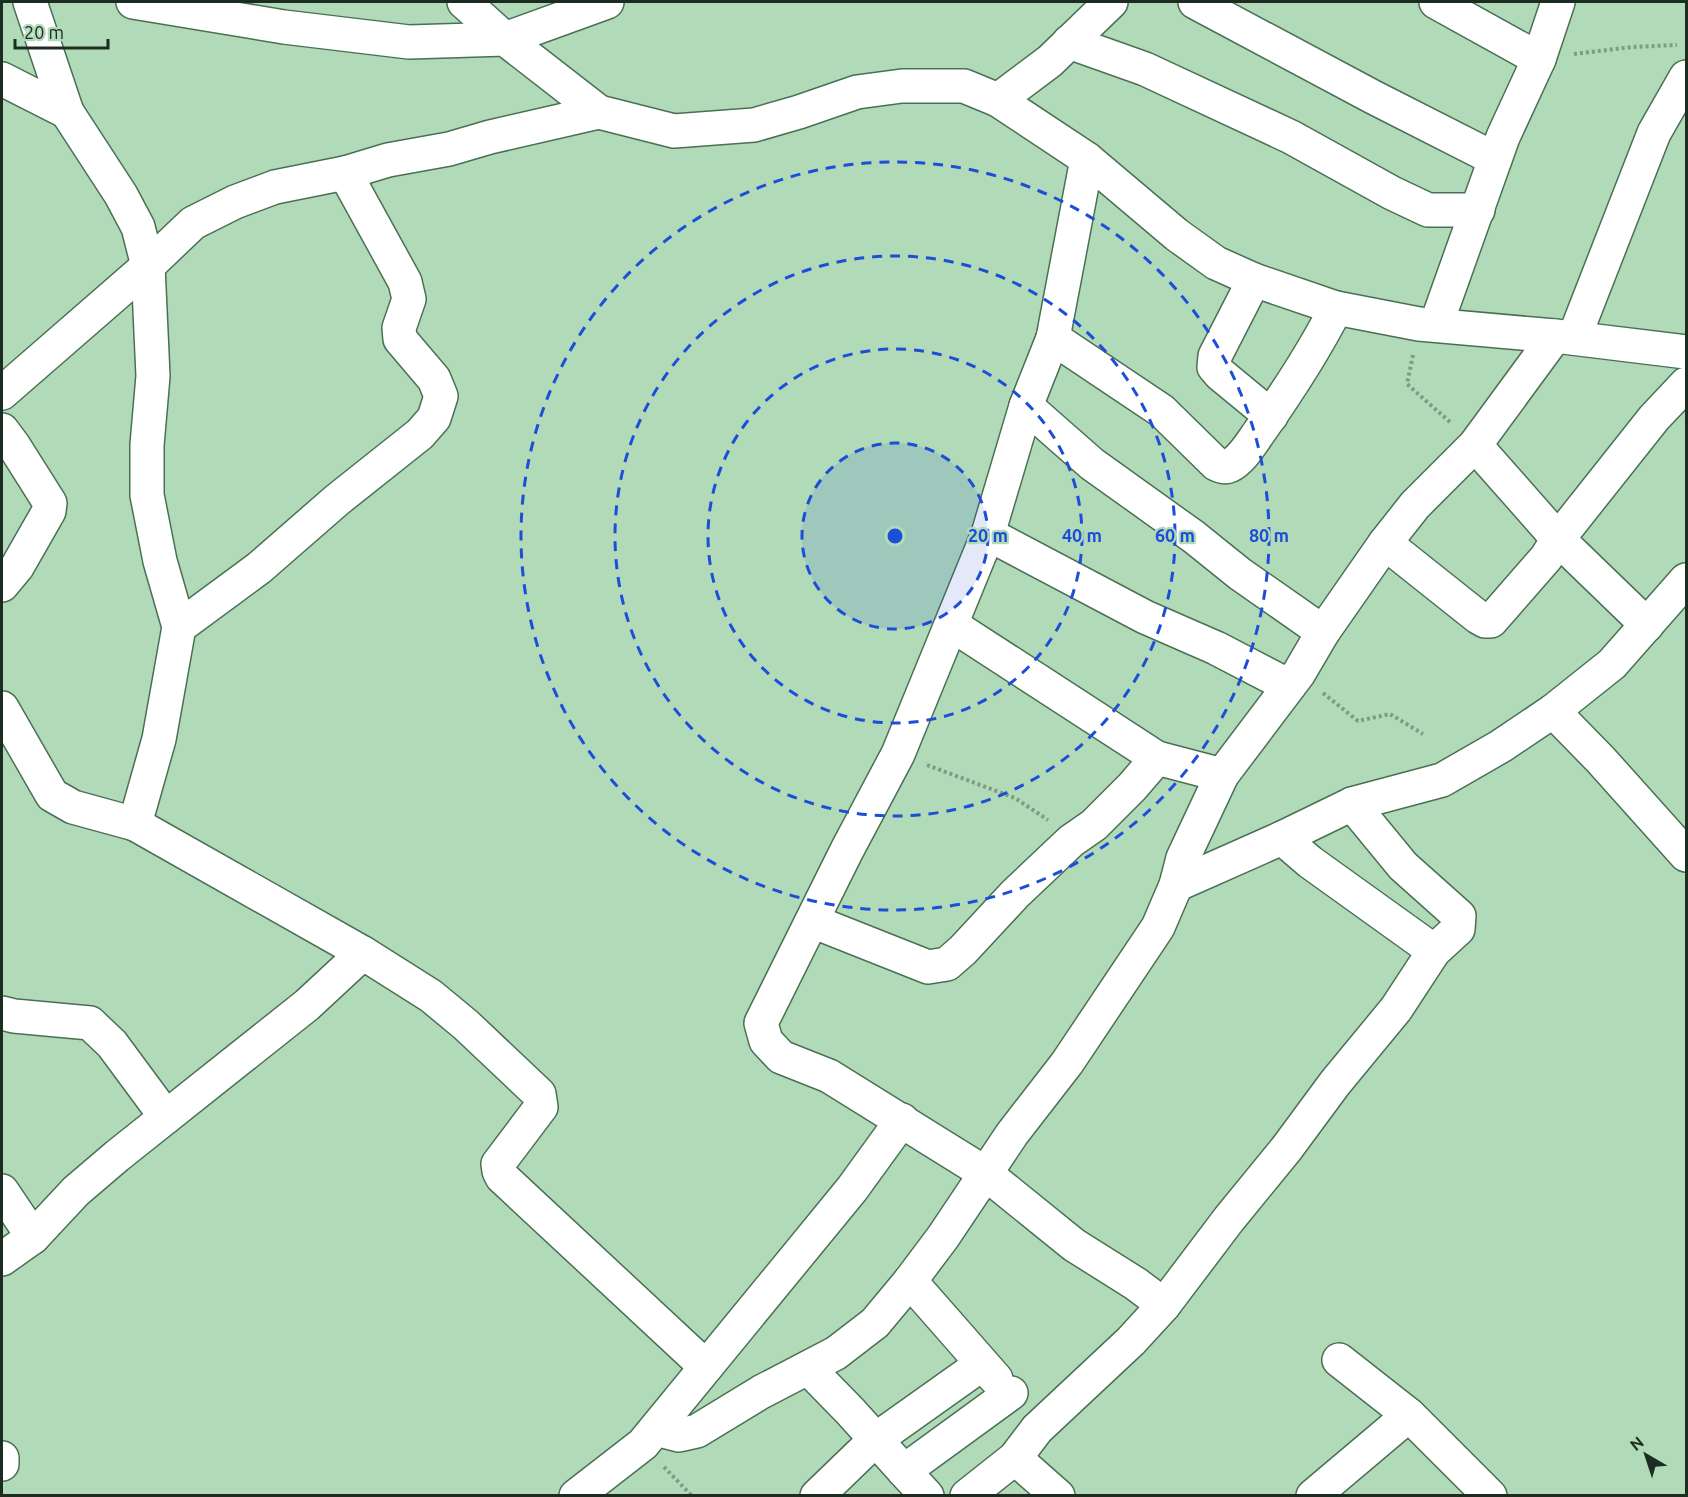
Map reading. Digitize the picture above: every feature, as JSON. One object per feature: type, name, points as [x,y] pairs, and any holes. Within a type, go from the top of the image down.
[{"type":"street","points":[[30,2],[66,112],[121,195],[138,227],[148,266],[153,376],[147,445],[147,495],[160,561],[179,627],[159,738],[135,824]]},
{"type":"street","points":[[133,2],[284,27],[409,42],[505,39],[607,2]]},
{"type":"street","points":[[464,2],[505,39],[599,112],[674,131],[754,125],[857,92],[902,86],[964,86],[998,100],[1087,159],[1177,235],[1216,263],[1254,280],[1336,308],[1427,325],[1564,337],[1686,352]]},
{"type":"street","points":[[998,100],[1050,60],[1111,2]]},
{"type":"street","points":[[1195,2],[1495,159]]},
{"type":"street","points":[[1436,2],[1539,59]]},
{"type":"street","points":[[1427,325],[1478,210],[1503,136],[1539,59],[1558,2]]},
{"type":"street","points":[[1070,42],[1145,69],[1291,137],[1392,193],[1428,210],[1478,210]]},
{"type":"street","points":[[650,1437],[697,1431],[761,1392],[836,1353],[875,1323],[910,1281],[943,1237],[985,1173],[1098,1019],[1158,927],[1176,885],[1183,858],[1222,775],[1294,680],[1323,632],[1384,543],[1415,505],[1475,445],[1564,337],[1654,133],[1686,77]]},
{"type":"street","points":[[2,79],[66,112]]},
{"type":"street","points":[[2,392],[148,266],[193,224],[235,202],[275,187],[345,173],[388,160],[449,149],[490,137],[599,112]]},
{"type":"street","points":[[1087,159],[1053,338],[1026,406],[988,534],[898,754],[847,850],[761,1023],[766,1041],[782,1057],[829,1076],[985,1173],[1074,1245],[1136,1284],[1164,1305]]},
{"type":"street","points":[[179,627],[259,568],[420,434],[434,418],[441,396],[434,380],[400,339],[399,328],[409,299],[405,282],[345,173]]},
{"type":"street","points":[[1254,280],[1215,356],[1214,367],[1270,416]]},
{"type":"street","points":[[1053,338],[1147,399],[1216,464],[1222,467],[1229,466],[1246,451],[1311,356],[1336,308]]},
{"type":"street","points":[[1384,543],[1485,621],[1491,621],[1546,558],[1558,538],[1654,418],[1686,384]]},
{"type":"street","points":[[1026,406],[1092,464],[1194,537],[1240,574],[1323,632]]},
{"type":"street","points":[[2,430],[50,503],[49,511],[17,567],[2,585]]},
{"type":"street","points":[[1475,445],[1558,538],[1647,625]]},
{"type":"street","points":[[988,534],[1145,617],[1294,680]]},
{"type":"street","points":[[1176,885],[1352,804],[1442,780],[1502,746],[1553,711],[1612,664],[1686,580]]},
{"type":"street","points":[[952,625],[1157,758],[1222,775]]},
{"type":"street","points":[[2,708],[52,795],[73,807],[135,824],[363,953],[430,996],[466,1024],[539,1094],[541,1107],[498,1164],[502,1177],[706,1367]]},
{"type":"street","points":[[1553,711],[1600,759],[1686,855]]},
{"type":"street","points":[[812,921],[928,968],[947,964],[1015,894],[1071,841],[1094,825],[1157,758]]},
{"type":"street","points":[[967,1496],[1015,1458],[1037,1429],[1131,1341],[1164,1305],[1229,1219],[1396,1009],[1434,951],[1458,929],[1459,916],[1403,866],[1352,804]]},
{"type":"street","points":[[1282,838],[1310,862],[1434,951]]},
{"type":"street","points":[[2,1259],[33,1237],[76,1191],[307,1005],[363,953]]},
{"type":"street","points":[[2,1013],[25,1018],[90,1023],[112,1044],[166,1117]]},
{"type":"street","points":[[576,1496],[650,1437],[852,1190],[902,1120]]},
{"type":"street","points":[[2,1191],[33,1237]]},
{"type":"street","points":[[910,1281],[982,1364],[1011,1393],[1037,1429]]},
{"type":"street","points":[[1339,1360],[1409,1415],[1490,1496]]},
{"type":"street","points":[[817,1496],[875,1440],[982,1364]]},
{"type":"street","points":[[808,1368],[927,1496]]},
{"type":"street","points":[[904,1470],[1011,1393]]},
{"type":"street","points":[[1313,1496],[1409,1415]]},
{"type":"street","points":[[2,1458],[2,1464]]},
{"type":"street","points":[[1015,1458],[1058,1496]]},
{"type":"path","points":[[1539,59],[1632,47],[1686,44]]},
{"type":"path","points":[[1427,325],[1407,384],[1475,445]]},
{"type":"path","points":[[1294,680],[1358,721],[1390,714],[1423,734]]},
{"type":"path","points":[[898,754],[1015,798],[1066,833],[1071,841]]},
{"type":"path","points":[[650,1437],[692,1496]]}]
